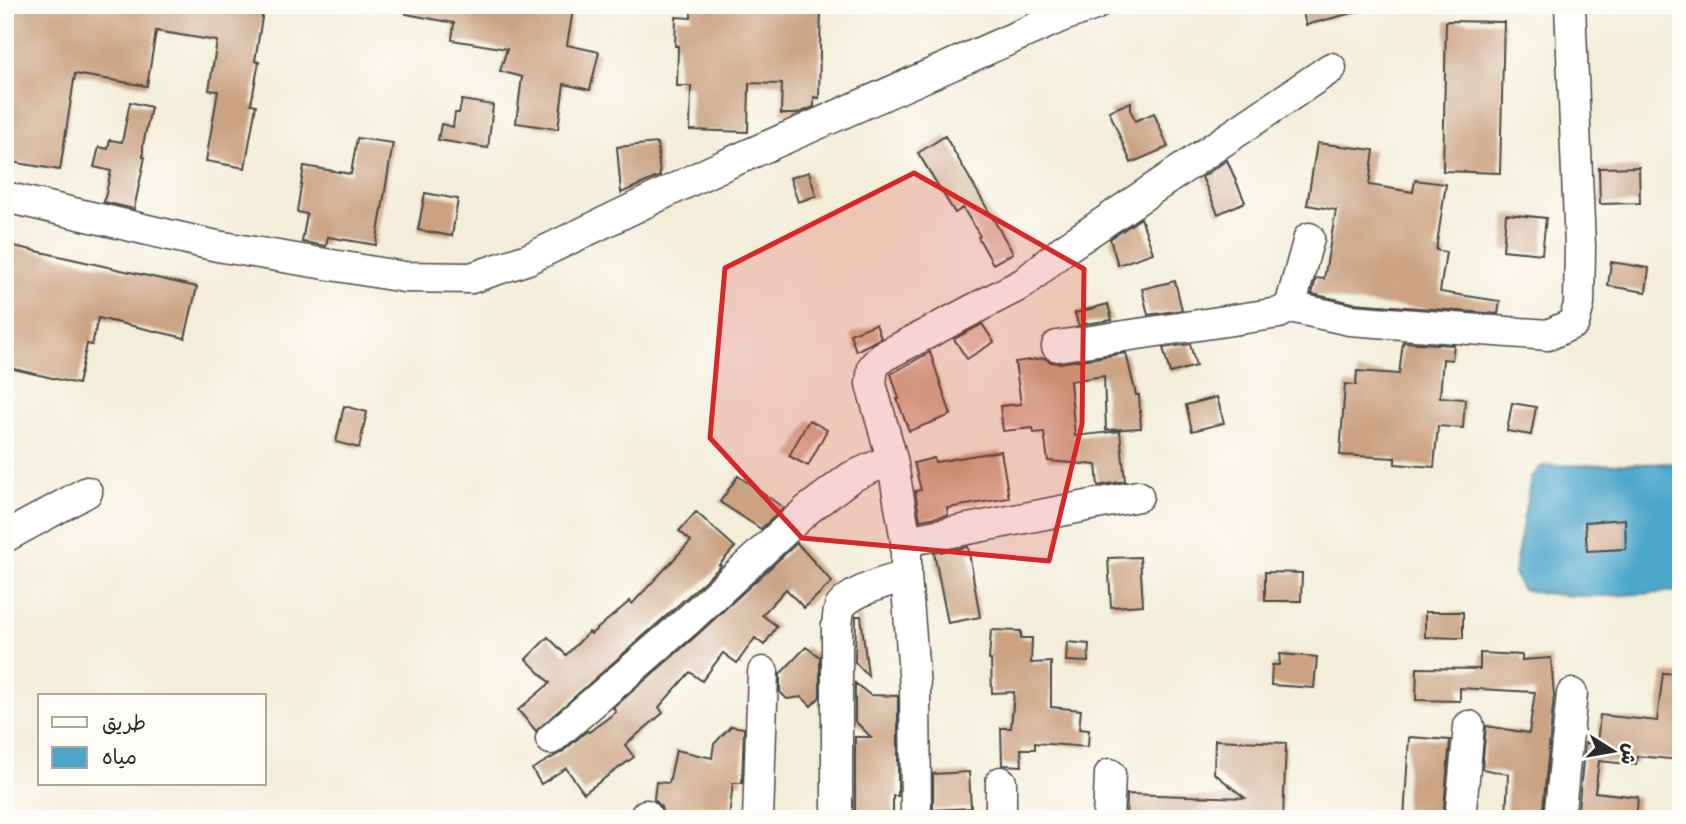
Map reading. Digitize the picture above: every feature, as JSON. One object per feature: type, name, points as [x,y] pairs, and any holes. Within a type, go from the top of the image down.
[{"type":"street","points":[[5,197],[218,246],[404,277],[471,278],[528,259],[711,171],[1063,16],[1095,5]]},
{"type":"street","points":[[1057,346],[1279,313],[1290,307],[1350,320],[1548,335],[1574,323],[1579,304],[1580,247],[1570,5]]},
{"type":"street","points":[[916,819],[915,687],[906,576],[906,541],[892,459],[871,384],[873,367],[882,357],[1024,283],[1063,250],[1331,68]]},
{"type":"street","points":[[1290,307],[1309,238]]},
{"type":"street","points":[[551,739],[686,622],[807,510],[851,477],[892,459]]},
{"type":"street","points":[[5,537],[88,492]]},
{"type":"street","points":[[906,541],[1138,496]]},
{"type":"street","points":[[837,819],[836,624],[841,607],[855,596],[877,584],[906,576]]},
{"type":"street","points":[[758,819],[762,672]]},
{"type":"street","points":[[1559,819],[1572,694]]},
{"type":"street","points":[[1460,819],[1469,726]]},
{"type":"street","points":[[1108,819],[1110,774]]},
{"type":"street","points":[[1001,782],[1001,819]]},
{"type":"highlighted area","points":[[914,173],[1084,269],[1082,424],[1049,561],[802,538],[710,438],[725,268]]},
{"type":"water","points":[[1681,463],[1681,591],[1580,596],[1521,589],[1514,573],[1531,477],[1542,466]]},
{"type":"building","points":[[5,5],[264,5],[255,61],[259,62],[251,104],[256,105],[245,168],[206,161],[218,91],[209,90],[217,41],[156,31],[147,86],[75,74],[60,170],[5,161]]},
{"type":"building","points":[[407,5],[500,5],[539,11],[540,5],[574,5],[567,45],[599,52],[590,90],[564,84],[558,129],[516,123],[522,77],[500,71],[507,49],[452,40],[454,23],[406,14]]},
{"type":"building","points":[[695,5],[821,5],[819,98],[814,97],[814,107],[796,114],[781,114],[782,84],[749,83],[748,132],[690,130],[691,86],[677,86],[676,17],[691,18],[691,8],[695,8]]},
{"type":"building","points":[[1301,5],[1359,5],[1360,11],[1306,25]]},
{"type":"building","points":[[1446,21],[1504,22],[1500,173],[1443,171]]},
{"type":"building","points":[[462,100],[493,105],[488,148],[438,140],[441,124],[453,127],[455,113],[459,113]]},
{"type":"building","points":[[130,102],[151,107],[143,145],[145,157],[134,209],[104,202],[111,171],[94,167],[99,147],[108,149],[110,140],[122,142]]},
{"type":"building","points":[[1131,102],[1135,121],[1154,113],[1168,147],[1131,163],[1109,111]]},
{"type":"building","points":[[945,136],[1013,253],[993,264],[963,208],[955,213],[918,153]]},
{"type":"building","points":[[357,138],[393,143],[376,245],[328,237],[326,246],[302,242],[307,214],[297,212],[304,166],[351,174]]},
{"type":"building","points":[[657,143],[660,176],[621,193],[617,147]]},
{"type":"building","points":[[1317,143],[1374,150],[1369,185],[1413,192],[1415,180],[1446,184],[1436,250],[1446,252],[1440,292],[1500,301],[1498,314],[1353,303],[1312,294],[1316,278],[1324,279],[1336,210],[1307,205]]},
{"type":"building","points":[[1227,160],[1245,202],[1218,214],[1202,177]]},
{"type":"building","points":[[1639,167],[1640,203],[1600,204],[1599,168]]},
{"type":"building","points":[[809,172],[816,196],[798,202],[790,178]]},
{"type":"building","points":[[425,193],[458,199],[452,236],[418,230]]},
{"type":"building","points":[[1506,214],[1546,218],[1542,254],[1503,250]]},
{"type":"building","points":[[1141,218],[1153,253],[1118,265],[1110,239]]},
{"type":"building","points":[[5,244],[197,287],[185,338],[98,318],[92,345],[87,344],[78,384],[5,367]]},
{"type":"building","points":[[1611,262],[1649,268],[1646,292],[1608,286]]},
{"type":"building","points":[[1175,281],[1182,310],[1148,315],[1142,289]]},
{"type":"building","points":[[1108,304],[1112,320],[1078,325],[1075,313]]},
{"type":"building","points":[[876,324],[881,338],[856,351],[850,334]]},
{"type":"building","points":[[982,324],[994,342],[967,359],[954,339]]},
{"type":"building","points":[[1403,342],[1454,345],[1452,360],[1443,359],[1440,397],[1465,399],[1463,428],[1438,426],[1434,467],[1395,464],[1395,458],[1340,455],[1345,384],[1356,385],[1357,371],[1399,374]]},
{"type":"building","points":[[1190,344],[1196,366],[1170,373],[1163,348]]},
{"type":"building","points":[[930,352],[951,415],[909,431],[891,374]]},
{"type":"building","points":[[1126,353],[1136,395],[1139,395],[1141,428],[1106,430],[1104,376],[1070,381],[1075,436],[1120,431],[1125,481],[1098,486],[1096,465],[1048,461],[1044,432],[1034,433],[1033,428],[1003,431],[1000,406],[1021,404],[1015,362],[1044,358],[1060,363]]},
{"type":"building","points":[[1217,397],[1224,423],[1192,431],[1186,405]]},
{"type":"building","points":[[1512,403],[1536,407],[1531,435],[1507,431]]},
{"type":"building","points":[[344,406],[367,412],[359,448],[336,442]]},
{"type":"building","points":[[809,420],[827,430],[808,466],[789,456]]},
{"type":"building","points":[[1001,451],[1009,498],[947,508],[948,515],[920,520],[915,491],[921,490],[914,463],[934,458],[935,462]]},
{"type":"building","points":[[738,476],[784,508],[761,529],[720,502]]},
{"type":"building","points":[[696,512],[735,547],[719,565],[721,566],[536,731],[518,710],[550,683],[526,659],[548,637],[566,655],[589,632],[591,634],[630,601],[632,604],[691,541],[679,531]]},
{"type":"building","points":[[1625,519],[1626,549],[1587,551],[1585,522]]},
{"type":"building","points":[[797,543],[832,582],[804,608],[786,589],[762,615],[777,626],[764,645],[755,638],[737,663],[723,653],[702,681],[690,672],[659,707],[663,713],[625,745],[634,757],[584,793],[566,768],[541,784],[532,769],[562,752],[616,712],[613,708]]},
{"type":"building","points":[[968,547],[980,617],[948,623],[934,553]]},
{"type":"building","points":[[1140,557],[1143,605],[1111,607],[1108,558]]},
{"type":"building","points":[[1265,572],[1302,573],[1301,601],[1265,601]]},
{"type":"building","points":[[1425,612],[1463,612],[1463,638],[1425,637]]},
{"type":"building","points":[[856,616],[861,616],[868,676],[855,662]]},
{"type":"building","points":[[991,630],[1021,631],[1021,638],[1032,638],[1031,663],[1051,662],[1051,707],[1081,710],[1079,729],[1089,730],[1088,747],[1035,743],[1035,749],[1021,749],[1022,766],[1002,765],[1001,728],[1011,728],[1014,692],[992,693],[989,660]]},
{"type":"building","points":[[1067,642],[1089,644],[1088,662],[1066,661]]},
{"type":"building","points":[[806,647],[820,657],[820,697],[811,706],[802,697],[787,699],[780,692],[780,674]]},
{"type":"building","points":[[1480,653],[1522,655],[1522,660],[1551,658],[1554,695],[1542,819],[1506,819],[1508,774],[1482,769],[1486,726],[1529,733],[1535,692],[1460,688],[1460,701],[1416,700],[1417,668],[1480,669]]},
{"type":"building","points":[[1280,654],[1317,657],[1314,688],[1271,685],[1272,665],[1279,665]]},
{"type":"building","points":[[1663,673],[1681,674],[1681,760],[1637,756],[1636,765],[1599,761],[1595,792],[1638,797],[1636,819],[1577,819],[1585,743],[1597,744],[1600,715],[1657,721]]},
{"type":"building","points":[[855,683],[870,695],[898,696],[898,796],[893,796],[893,819],[855,819],[855,737],[871,737],[855,721]]},
{"type":"building","points":[[731,726],[744,728],[742,783],[733,783],[729,819],[663,819],[661,807],[654,799],[656,782],[669,783],[676,750],[712,758],[714,744]]},
{"type":"building","points":[[1409,737],[1450,740],[1443,819],[1404,819]]},
{"type":"building","points":[[1215,740],[1286,743],[1283,819],[1126,819],[1127,794],[1245,798],[1214,773]]},
{"type":"building","points":[[969,772],[971,808],[933,810],[933,774]]}]
